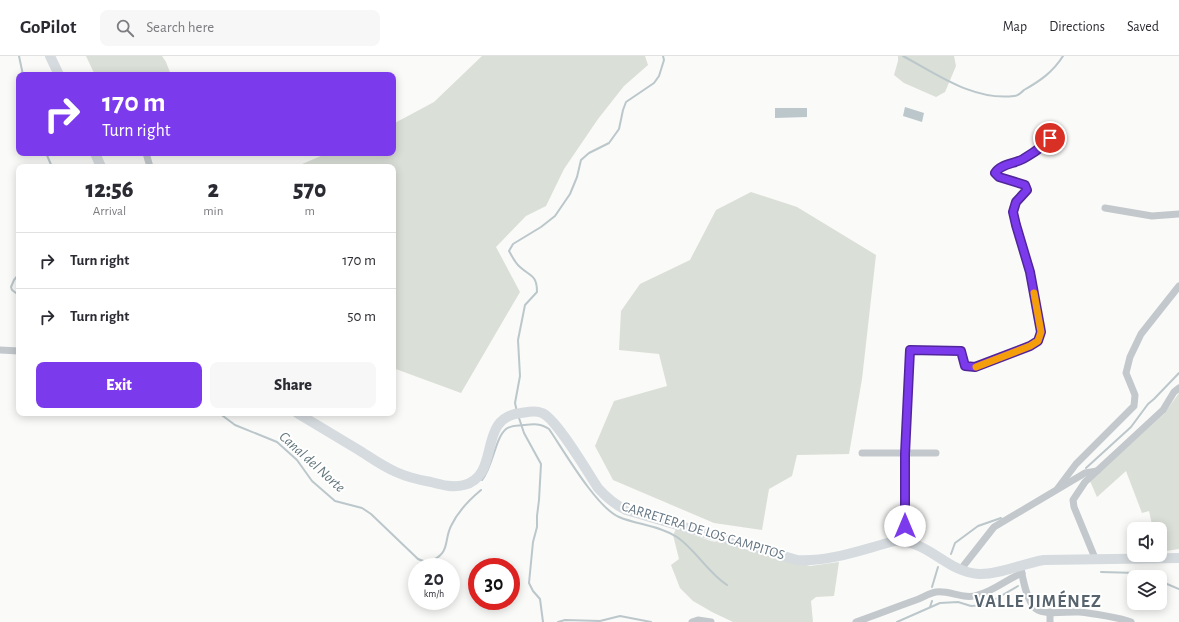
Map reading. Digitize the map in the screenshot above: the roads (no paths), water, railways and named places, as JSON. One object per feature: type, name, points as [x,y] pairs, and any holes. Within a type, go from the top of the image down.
[{"type":"main road","points":[[50,56],[58,72]]},
{"type":"main road","name":"CARRETERA DE LOS CAMPITOS","points":[[302,416],[395,471],[415,479],[440,485],[456,486],[465,485],[482,472],[493,433],[502,420],[512,414],[537,412],[544,414],[552,421],[598,488],[606,497],[626,510],[797,560],[811,561],[827,559],[895,541],[905,540]]},
{"type":"main road","points":[[905,540],[923,547],[961,569],[978,574],[991,574],[1021,569],[1044,560],[1095,558],[1179,558]]},
{"type":"street","points":[[905,540],[905,454],[910,350],[961,351],[965,366],[975,367],[1030,346],[1038,341],[1041,332],[1030,272],[1013,212],[1016,202],[1027,190],[1025,185],[999,177],[995,173],[998,169],[1021,160],[1045,144],[1056,132]]},
{"type":"street","points":[[1105,208],[1152,216],[1179,214]]},
{"type":"street","points":[[1058,488],[1076,464],[1134,406],[1135,394],[1126,372],[1130,357],[1141,334],[1179,286]]},
{"type":"street","points":[[0,350],[16,351]]},
{"type":"street","points":[[1095,558],[1073,500],[1085,482],[1163,410],[1174,392],[1179,388]]},
{"type":"street","points":[[862,453],[936,453]]},
{"type":"street","points":[[961,569],[994,527],[1085,473],[1097,471]]},
{"type":"street","points":[[856,622],[920,599],[931,593],[939,592],[962,596],[979,595],[988,592],[1021,569],[1032,605],[1042,611],[1080,612],[1104,619],[1131,622]]},
{"type":"street","points":[[1050,612],[1050,622]]},
{"type":"street","points":[[692,622],[698,620],[711,622]]},
{"type":"waterway","name":"Canal del Norte","points":[[19,56],[22,72]]},
{"type":"waterway","points":[[517,412],[515,403],[520,376],[518,340],[525,305],[537,292],[537,286],[535,279],[518,265],[509,251],[513,244],[541,227],[555,216],[570,194],[577,177],[581,160],[589,153],[609,143],[619,129],[626,102],[654,83],[659,76],[664,60],[663,56]]},
{"type":"waterway","points":[[903,56],[956,85],[984,94],[999,96],[1015,96],[1019,94],[1046,76],[1063,56]]},
{"type":"waterway","name":"Canal del Norte","points":[[47,156],[51,164]]},
{"type":"waterway","name":"Canal del Norte","points":[[16,278],[11,287],[16,293]]},
{"type":"waterway","points":[[1086,468],[1131,427],[1148,404],[1179,373]]},
{"type":"waterway","name":"Canal del Norte","points":[[223,416],[235,425],[277,442],[297,460],[312,481],[335,501],[362,508],[371,514],[418,559],[422,561],[433,560],[442,553],[446,545],[449,531],[457,515],[481,490]]},
{"type":"waterway","points":[[519,418],[524,433],[541,464],[537,527],[533,542],[529,583],[533,591],[540,599],[543,622]]},
{"type":"waterway","name":"Canal del Norte","points":[[482,480],[489,468],[499,439],[506,429],[512,426],[537,424],[543,426],[549,429],[581,478],[600,502],[610,511],[619,517],[663,530],[677,537],[684,542],[714,574],[727,585]]},
{"type":"waterway","points":[[951,554],[955,543],[978,526],[1001,518]]},
{"type":"waterway","points":[[932,587],[938,567]]},
{"type":"waterway","points":[[1101,572],[1127,573]]},
{"type":"waterway","points":[[1167,584],[1179,589]]},
{"type":"waterway","points":[[897,622],[940,603],[958,602],[971,606],[985,605],[1018,586]]},
{"type":"waterway","points":[[930,607],[932,601]]},
{"type":"waterway","points":[[558,622],[565,620],[600,621],[620,616],[651,622]]},
{"type":"district","name":"VALLE JIMÉNEZ","points":[[1038,602]]}]
